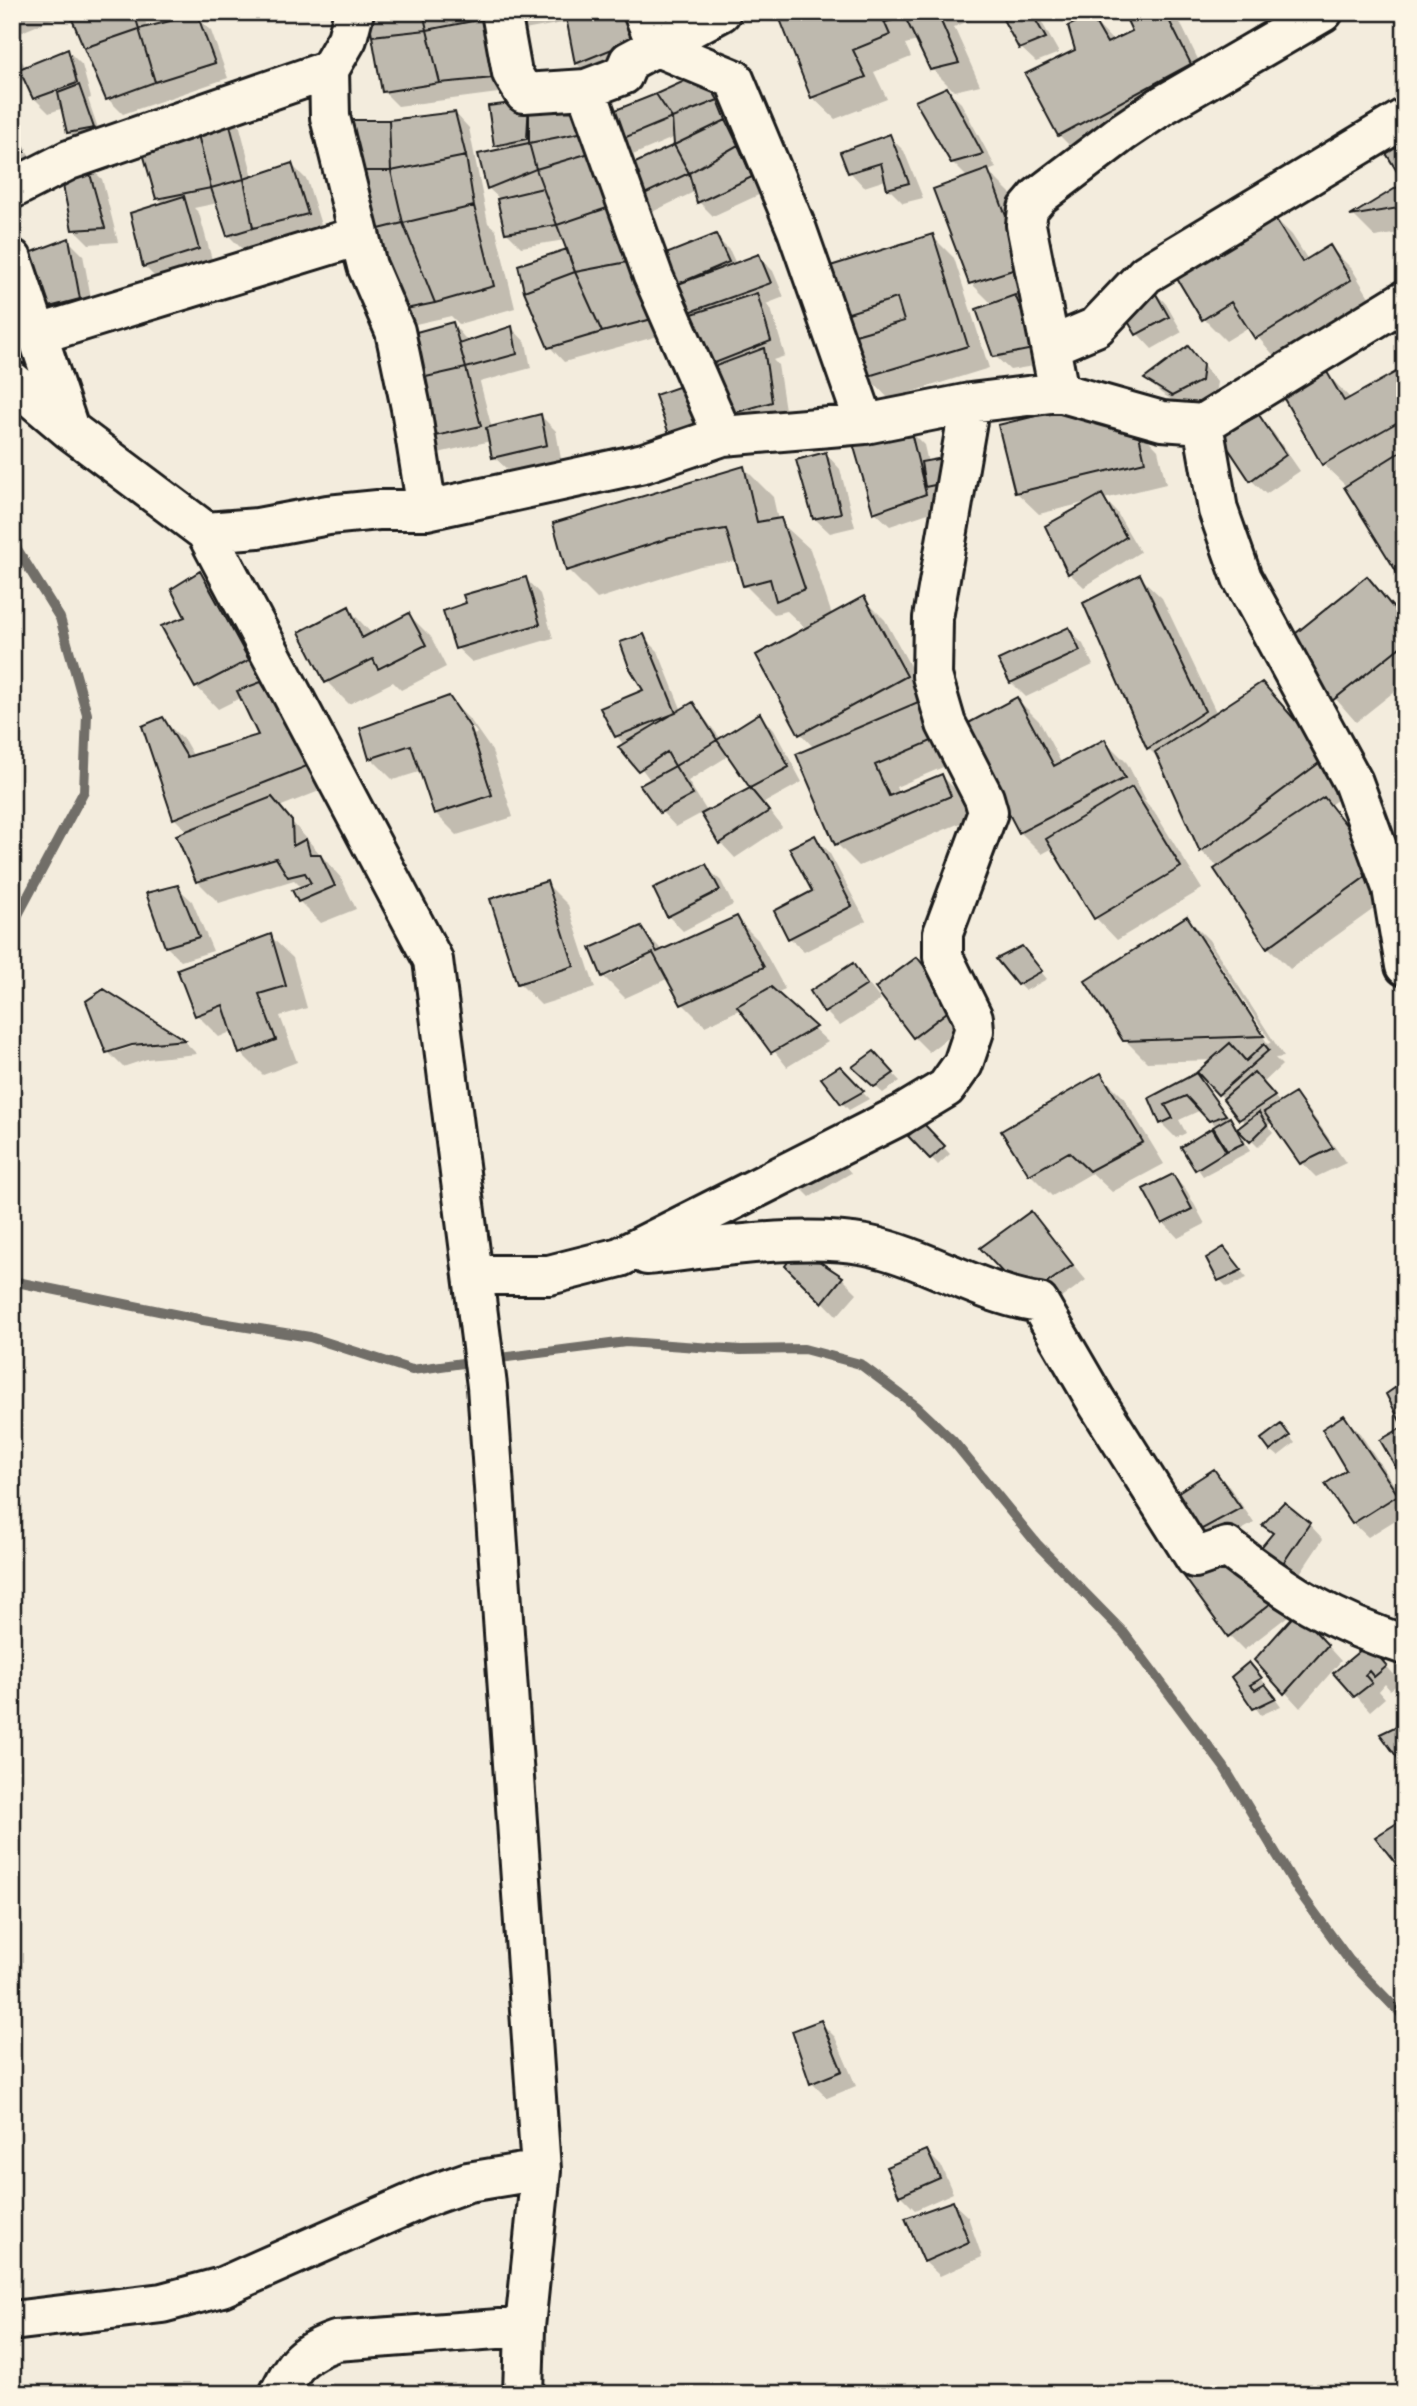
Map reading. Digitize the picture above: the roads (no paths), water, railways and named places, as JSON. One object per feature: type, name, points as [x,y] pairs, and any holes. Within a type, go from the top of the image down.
[{"type":"street","points":[[354,12],[347,39],[329,71],[330,117],[373,283],[395,331],[411,408],[427,510]]},
{"type":"street","points":[[501,12],[512,72],[524,93],[586,89],[623,75],[628,61],[721,12]]},
{"type":"street","points":[[643,12],[657,47],[734,79],[797,230],[865,424]]},
{"type":"street","points":[[1059,392],[1026,226],[1028,209],[1074,168],[1153,111],[1320,13]]},
{"type":"street","points":[[12,189],[69,160],[329,71]]},
{"type":"street","points":[[586,89],[653,276],[723,436]]},
{"type":"street","points":[[1051,346],[1096,327],[1146,274],[1405,118]]},
{"type":"street","points":[[36,335],[359,236]]},
{"type":"street","points":[[12,259],[69,430]]},
{"type":"street","points":[[206,533],[366,511],[427,510],[644,463],[723,436],[865,424],[970,403],[1059,392],[1162,421],[1203,424],[1405,300]]},
{"type":"street","points":[[12,381],[69,430],[206,533],[433,960],[487,1386],[541,2170],[525,2327],[523,2394]]},
{"type":"street","points":[[620,1257],[901,1115],[946,1088],[963,1064],[974,1031],[973,1018],[943,957],[943,933],[988,812],[984,798],[946,724],[932,676],[933,618],[970,403]]},
{"type":"street","points":[[1203,424],[1218,510],[1242,578],[1353,782],[1392,888],[1405,966]]},
{"type":"street","points":[[475,1275],[549,1275],[620,1257],[807,1242],[864,1245],[895,1253],[1013,1299],[1039,1303],[1096,1401],[1195,1558],[1227,1546],[1284,1590],[1335,1620],[1405,1645]]},
{"type":"street","points":[[12,2321],[162,2302],[222,2287],[423,2198],[468,2182],[541,2170]]},
{"type":"street","points":[[279,2394],[295,2363],[312,2349],[336,2341],[525,2327]]},
{"type":"waterway","points":[[12,541],[60,618],[87,714],[84,791],[12,926]]},
{"type":"waterway","points":[[12,1281],[203,1320],[310,1337],[412,1370],[477,1361]]},
{"type":"waterway","points":[[492,1359],[626,1342],[741,1350],[804,1349],[860,1364],[916,1406],[953,1441],[1037,1544],[1124,1633],[1224,1767],[1298,1890],[1349,1960],[1405,2018]]}]
